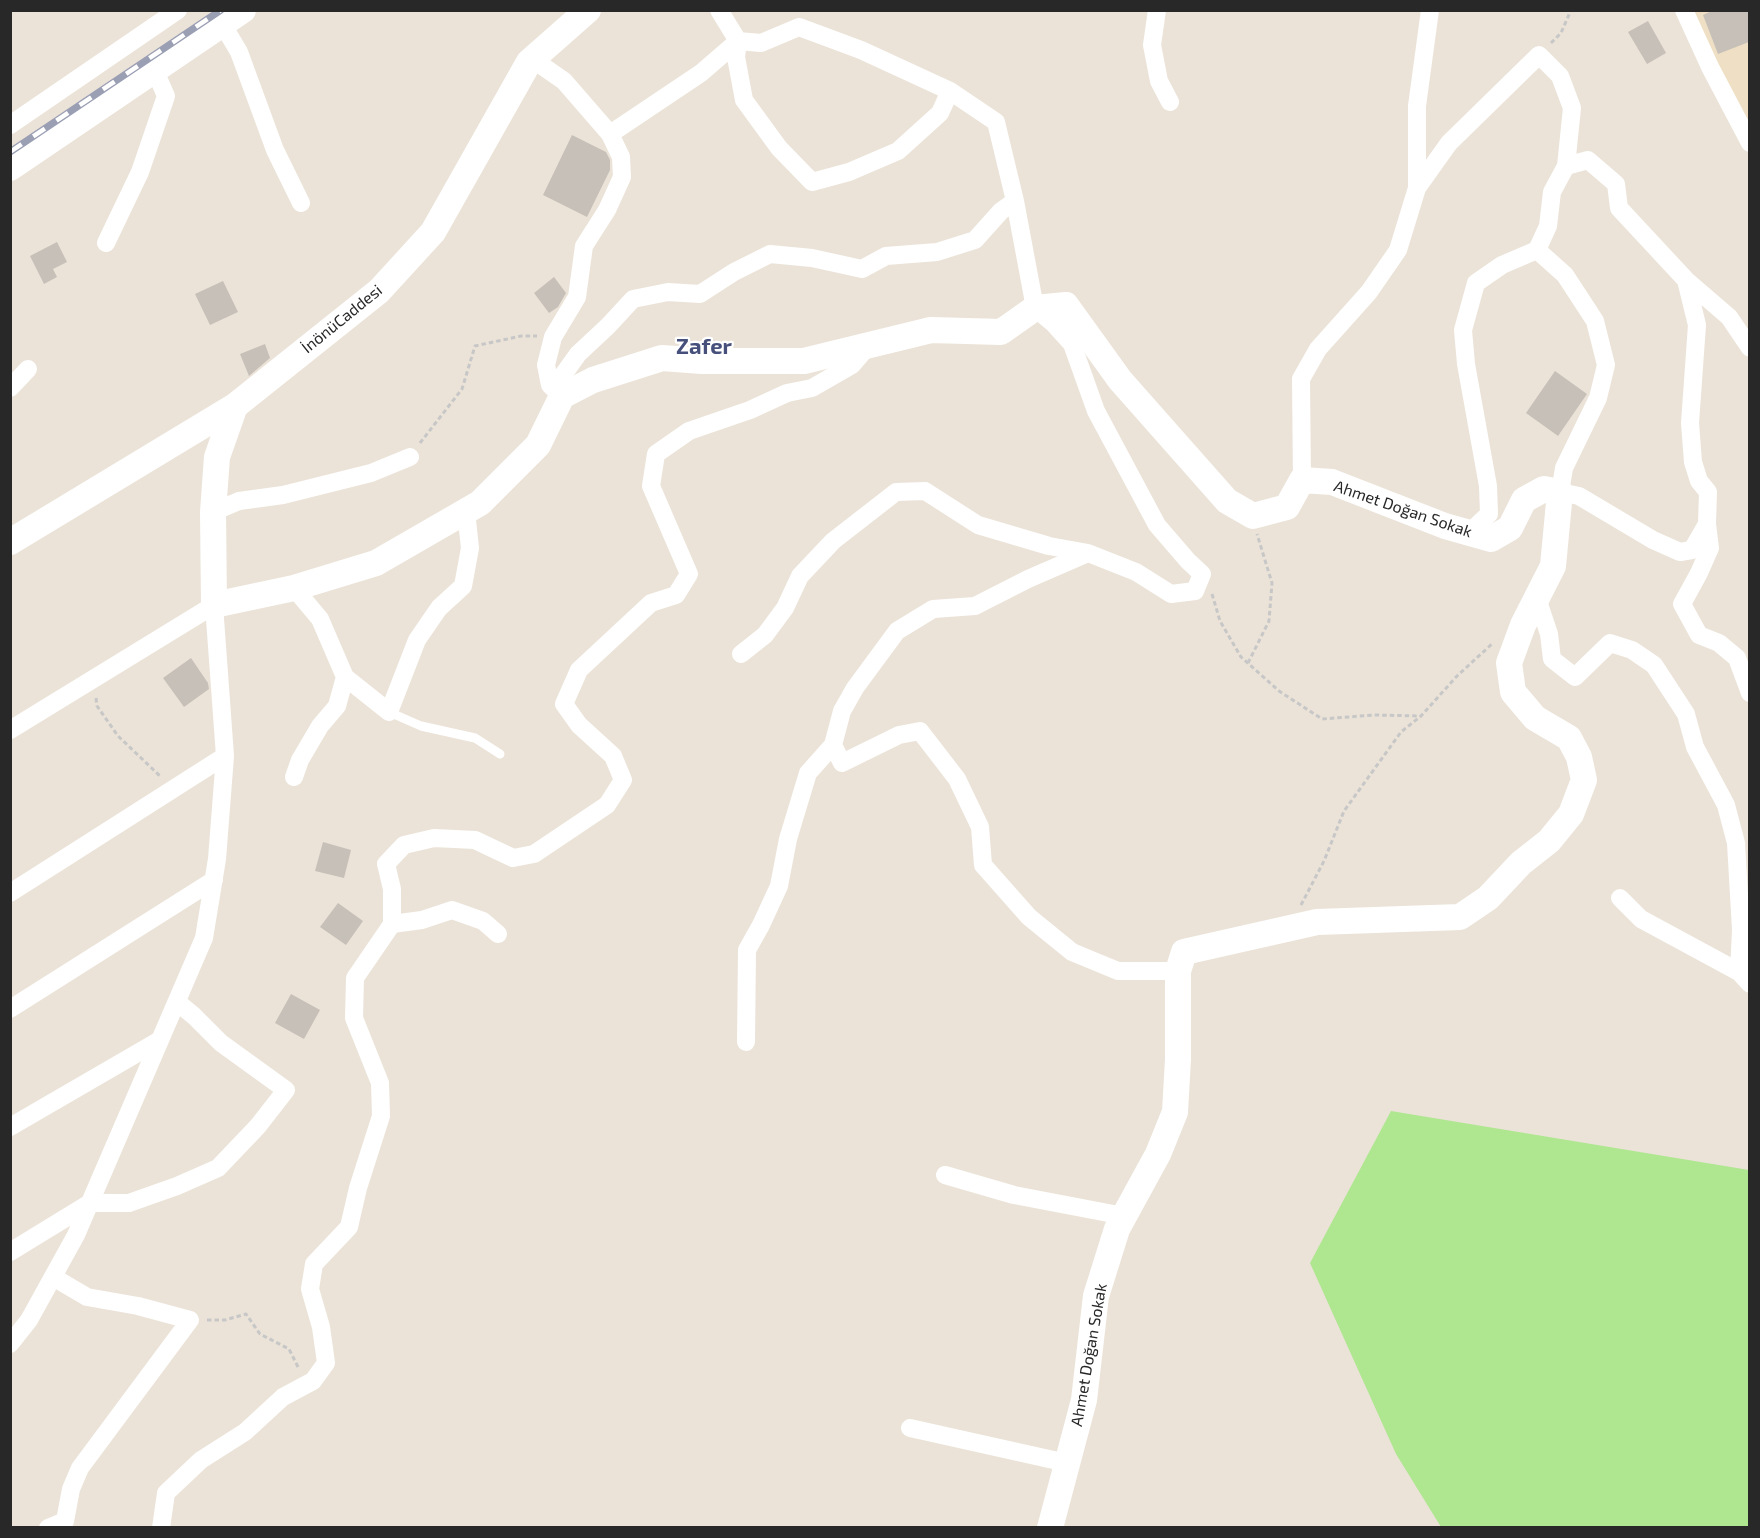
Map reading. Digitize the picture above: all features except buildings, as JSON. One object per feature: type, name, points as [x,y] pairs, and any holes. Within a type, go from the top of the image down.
[{"type":"street","points":[[10,125],[178,10]]},
{"type":"street","name":"İnönüCaddesi","points":[[10,542],[235,406],[379,291],[434,232],[529,62],[588,10]]},
{"type":"street","points":[[719,10],[738,40],[736,57],[744,100],[779,148],[813,182],[849,172],[898,151],[940,113],[950,91]]},
{"type":"street","points":[[1157,10],[1152,45],[1159,81],[1170,102]]},
{"type":"street","points":[[562,396],[593,380],[662,358],[702,361],[804,361],[931,330],[1001,332],[1035,308],[1066,305],[1120,380],[1227,501],[1253,516],[1287,507],[1302,480],[1301,379],[1318,349],[1369,292],[1398,250],[1417,188],[1417,106],[1430,10]]},
{"type":"street","points":[[1684,10],[1710,67],[1749,142]]},
{"type":"street","points":[[10,168],[233,18],[239,52],[275,150],[301,203]]},
{"type":"street","points":[[610,134],[701,73],[738,40],[760,43],[803,19],[861,50],[950,91],[996,122],[1015,201],[1035,308],[1053,323],[1072,344],[1096,411],[1157,525],[1188,561],[1203,574],[1195,591],[1171,594],[1136,572],[1088,553],[1049,546],[978,525],[925,491],[896,492],[833,541],[800,576],[785,608],[765,635],[741,654]]},
{"type":"street","points":[[1417,188],[1449,143],[1539,54],[1560,76],[1572,108],[1566,166],[1552,192],[1548,225],[1537,250],[1502,265],[1476,283],[1463,330],[1466,364],[1488,486],[1489,514],[1469,533]]},
{"type":"street","points":[[529,62],[541,65],[564,81],[610,134],[621,157],[622,177],[607,210],[584,246],[577,297],[553,337],[546,365],[550,385],[562,396]]},
{"type":"street","points":[[106,243],[140,172],[166,96],[155,71]]},
{"type":"street","points":[[1566,166],[1588,160],[1616,184],[1619,208],[1686,280],[1729,317],[1749,348]]},
{"type":"street","points":[[10,730],[214,605],[294,588],[376,564],[480,503],[538,445],[562,396],[563,375],[578,354],[633,299],[668,292],[699,294],[734,272],[770,254],[812,258],[862,269],[886,256],[937,252],[975,240],[1002,211],[1015,201]]},
{"type":"street","points":[[833,745],[842,763],[898,735],[920,730],[957,779],[981,827],[983,865],[1029,917],[1072,952],[1118,971],[1178,971],[1184,952],[1317,922],[1460,917],[1488,898],[1521,863],[1549,841],[1571,814],[1584,780],[1579,757],[1569,738],[1535,718],[1513,692],[1509,663],[1523,625],[1553,566],[1564,468],[1598,398],[1606,365],[1595,321],[1565,275],[1537,250]]},
{"type":"street","points":[[1686,280],[1697,325],[1690,423],[1693,462],[1698,481],[1708,492],[1707,525],[1710,548],[1682,604],[1699,635],[1719,643],[1737,658],[1749,693]]},
{"type":"street","points":[[161,1527],[166,1493],[201,1460],[245,1432],[289,1394],[313,1380],[327,1364],[321,1327],[310,1289],[314,1264],[349,1227],[358,1188],[381,1116],[380,1083],[354,1018],[355,978],[392,924],[392,889],[386,864],[404,845],[434,838],[475,840],[513,858],[534,854],[607,805],[622,780],[613,756],[579,725],[564,704],[579,670],[651,603],[676,595],[689,574],[651,486],[656,454],[689,431],[750,410],[787,393],[812,388],[852,365],[870,344]]},
{"type":"street","points":[[10,388],[28,369]]},
{"type":"street","points":[[10,1344],[29,1320],[76,1235],[204,938],[214,880],[225,756],[214,605],[213,512],[217,457],[235,406]]},
{"type":"street","points":[[213,512],[239,501],[283,495],[371,472],[410,457]]},
{"type":"street","name":"Ahmet Doğan Sokak","points":[[1302,480],[1332,482],[1445,526],[1491,539],[1510,528],[1524,500],[1544,489],[1560,492]]},
{"type":"street","points":[[1560,492],[1579,496],[1653,540],[1680,552],[1692,550],[1707,525]]},
{"type":"street","points":[[294,588],[320,619],[345,677],[389,712],[417,640],[439,608],[463,586],[470,548],[466,511]]},
{"type":"street","points":[[746,1042],[747,950],[779,886],[788,838],[807,773],[833,745],[842,711],[861,679],[897,631],[933,609],[975,606],[1028,579],[1088,553]]},
{"type":"street","points":[[1537,598],[1549,634],[1552,659],[1575,677],[1610,643],[1632,650],[1654,665],[1686,714],[1695,747],[1726,805],[1736,843],[1746,972]]},
{"type":"street","points":[[294,777],[300,760],[320,726],[337,706],[345,677]]},
{"type":"street","points":[[10,893],[225,756]]},
{"type":"street","points":[[10,1009],[214,880]]},
{"type":"street","points":[[1620,898],[1641,919],[1746,972]]},
{"type":"street","points":[[392,924],[422,920],[452,910],[483,921],[498,934]]},
{"type":"street","name":"Ahmet Doğan Sokak","points":[[1050,1527],[1084,1400],[1096,1296],[1116,1229],[1158,1154],[1175,1112],[1178,971]]},
{"type":"street","points":[[10,1252],[90,1203],[129,1203],[219,1168],[258,1126],[286,1090],[221,1043],[177,1002]]},
{"type":"street","points":[[10,1127],[160,1040]]},
{"type":"street","points":[[945,1174],[1014,1195],[1124,1216]]},
{"type":"street","points":[[48,1527],[65,1521],[72,1489],[80,1468],[190,1320],[138,1306],[87,1297],[53,1277]]},
{"type":"street","points":[[910,1428],[1067,1464]]},
{"type":"lane","points":[[389,712],[422,726],[475,738],[500,754]]},
{"type":"path","points":[[1539,54],[1561,33],[1571,10]]},
{"type":"path","points":[[410,457],[462,389],[475,346],[521,336],[553,337]]},
{"type":"path","points":[[1248,663],[1269,621],[1272,584],[1260,549],[1253,516]]},
{"type":"path","points":[[1203,574],[1211,590],[1220,621],[1241,657],[1279,691],[1322,719],[1374,715],[1421,716]]},
{"type":"path","points":[[1297,926],[1302,902],[1324,861],[1344,811],[1401,732],[1421,716],[1457,676],[1495,642]]},
{"type":"path","points":[[94,679],[97,706],[118,736],[173,788]]},
{"type":"path","points":[[190,1320],[225,1320],[246,1314],[260,1334],[289,1349],[299,1369],[289,1394]]},
{"type":"shaded area","points":[[1684,11],[1749,11],[1749,143]]},
{"type":"green space","points":[[1391,1111],[1749,1170],[1749,1527],[1441,1527],[1396,1454],[1310,1263]]},
{"type":"railway","points":[[10,152],[221,10]]},
{"type":"district","name":"Zafer","points":[[704,347]]}]
